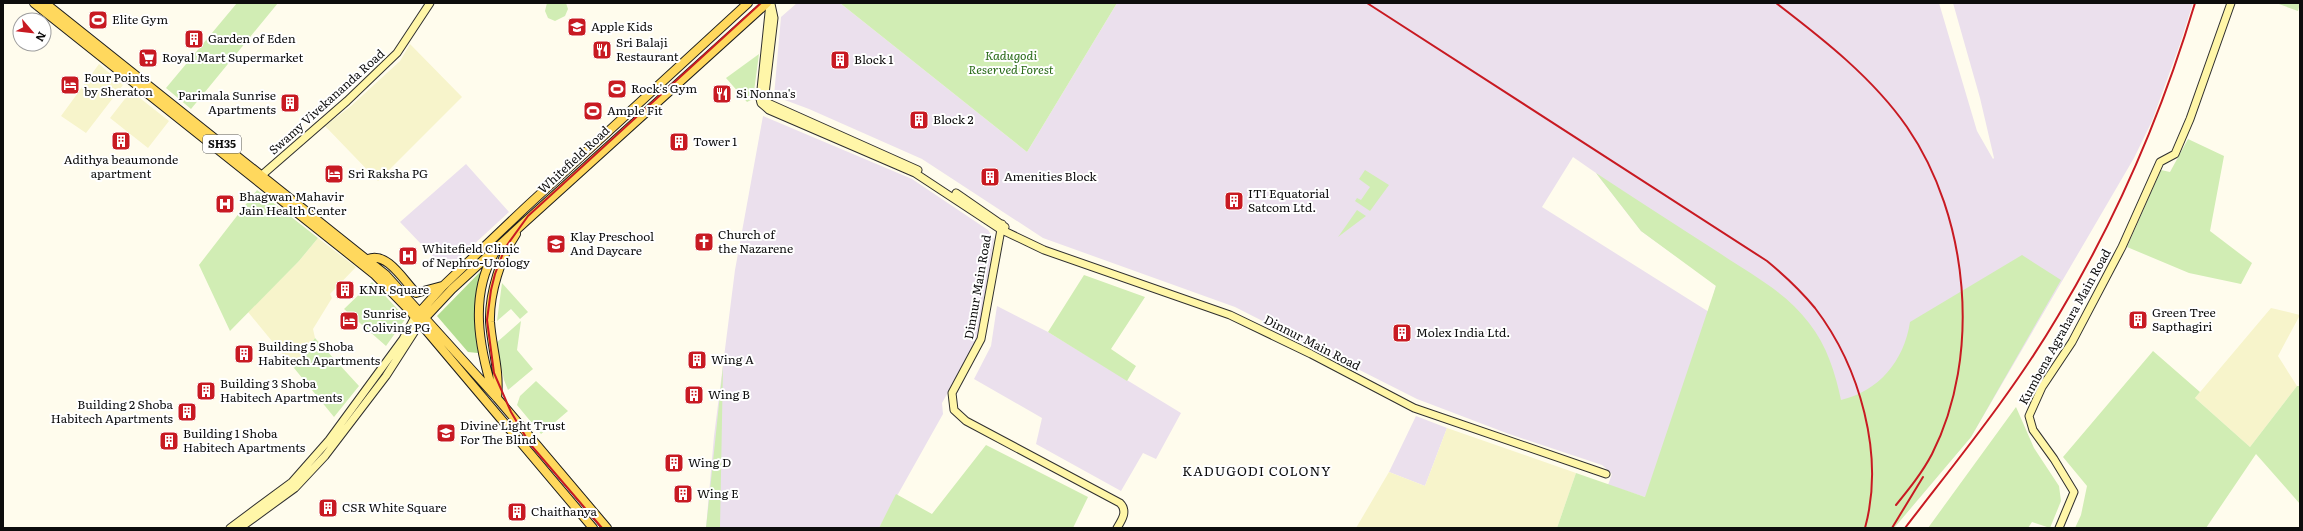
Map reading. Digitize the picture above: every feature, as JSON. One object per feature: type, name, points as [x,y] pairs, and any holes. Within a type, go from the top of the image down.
[{"type":"main road","name":"SH35","points":[[34,3],[374,274],[420,317],[495,396],[607,528]]},
{"type":"main road","name":"SH35","points":[[45,3],[386,274],[592,528]]},
{"type":"main road","name":"Whitefield Road","points":[[420,317],[443,286],[565,171],[748,3]]},
{"type":"main road","name":"Whitefield Road","points":[[420,317],[767,3]]},
{"type":"main road","points":[[575,162],[582,169]]},
{"type":"main road","points":[[565,171],[572,178]]},
{"type":"main road","points":[[269,181],[271,186],[299,208]]},
{"type":"main road","points":[[495,396],[499,379],[490,320],[499,270],[509,245],[523,223]]},
{"type":"main road","points":[[495,396],[483,358],[478,314],[488,268],[499,246]]},
{"type":"main road","points":[[368,259],[379,257],[384,259],[416,293],[443,286]]},
{"type":"street","name":"Swamy Vivekananda Road","points":[[262,175],[347,101],[397,53],[430,3]]},
{"type":"street","name":"Dinnur Main Road","points":[[770,3],[774,18],[765,94],[768,103],[917,169],[1008,232],[1044,250],[1230,315],[1311,354],[1414,408],[1606,474]]},
{"type":"street","name":"Kumbena Agrahara Main Road","points":[[2059,528],[2074,492],[2054,459],[2033,430],[2029,416],[2042,387],[2072,342],[2122,247],[2160,162],[2175,154],[2195,106],[2231,3]]},
{"type":"street","name":"Dinnur Main Road","points":[[1001,227],[981,339],[952,394],[952,405],[956,414],[966,421],[1120,504],[1123,508],[1124,514],[1118,528]]},
{"type":"street","points":[[240,528],[294,485],[420,317]]},
{"type":"street","points":[[230,528],[294,485]]},
{"type":"shaded area","points":[[797,3],[840,3],[1027,152],[1117,3],[1939,3],[1977,131],[1993,159],[1980,98],[1953,3],[2193,3],[2152,121],[2134,158],[1971,437],[1894,528],[1645,497],[1608,485],[1612,474],[1602,465],[1509,434],[1417,399],[1235,307],[1043,238],[922,159],[809,109],[774,96],[781,17]],"holes":[[[1573,157],[1596,173],[1641,231],[1716,285],[1709,312],[1542,207]]]},
{"type":"shaded area","points":[[410,44],[462,97],[378,181],[325,126],[351,106],[400,61]]},
{"type":"shaded area","points":[[99,64],[123,85],[86,133],[61,116]]},
{"type":"shaded area","points":[[131,91],[169,121],[148,148],[110,118]]},
{"type":"shaded area","points":[[763,116],[912,179],[988,230],[994,239],[977,341],[942,403],[943,414],[879,528],[706,528],[714,436],[735,270]]},
{"type":"shaded area","points":[[466,164],[509,212],[446,270],[400,222]]},
{"type":"shaded area","points":[[318,238],[356,267],[330,294],[332,298],[313,329],[315,338],[294,368],[248,312],[299,261]]},
{"type":"shaded area","points":[[997,306],[1048,332],[1181,413],[1156,459],[1143,453],[1121,491],[1036,444],[1042,418],[974,379],[991,346]]},
{"type":"shaded area","points":[[2271,308],[2300,315],[2278,356],[2297,386],[2250,447],[2195,398]]},
{"type":"shaded area","points":[[1416,416],[1447,428],[1425,486],[1389,472]]},
{"type":"shaded area","points":[[1447,428],[1576,473],[1557,528],[1356,528],[1389,472],[1425,486]]},
{"type":"green space","points":[[237,3],[278,3],[191,109],[166,88]]},
{"type":"green space","points":[[547,3],[566,3],[568,9],[565,16],[555,21],[548,18],[545,11]]},
{"type":"green space","name":"Kadugodi Reserved Forest","points":[[840,3],[1117,3],[1027,152]]},
{"type":"green space","points":[[2276,3],[2300,3],[2298,11]]},
{"type":"green space","points":[[759,54],[753,99],[747,102],[726,78]]},
{"type":"green space","points":[[2188,139],[2224,156],[2210,231],[2252,263],[2241,284],[2189,273],[2127,247],[2161,170],[2170,172]]},
{"type":"green space","points":[[1365,170],[1389,185],[1370,211],[1355,201],[1357,198],[1361,200],[1370,187],[1359,179]]},
{"type":"green space","points":[[1596,173],[1756,277],[1790,302],[1809,323],[1821,341],[1830,360],[1841,400],[1855,396],[1867,390],[1888,372],[1902,349],[1910,322],[2022,255],[2061,280],[1971,437],[1894,528],[1557,528],[1576,473],[1645,497],[1716,286],[1641,231]]},
{"type":"green space","points":[[257,190],[318,238],[299,261],[230,331],[199,265]]},
{"type":"green space","points":[[1357,210],[1366,216],[1338,237]]},
{"type":"green space","points":[[483,269],[476,321],[478,353],[468,352],[437,316]]},
{"type":"green space","points":[[1084,275],[1145,297],[1111,349],[1136,366],[1127,381],[1048,332]]},
{"type":"green space","points":[[372,282],[406,318],[386,346],[344,309]]},
{"type":"green space","points":[[502,283],[528,312],[520,319],[511,309],[497,321]]},
{"type":"green space","points":[[521,321],[517,350],[533,369],[508,390],[504,380],[496,343]]},
{"type":"green space","points":[[315,338],[359,386],[334,417],[294,368]]},
{"type":"green space","points":[[2153,351],[2200,392],[2195,398],[2250,447],[2297,386],[2300,386],[2300,504],[2256,454],[2206,528],[2075,528],[2081,515],[2087,486],[2063,457]]},
{"type":"green space","points":[[723,366],[720,528],[706,528]]},
{"type":"green space","points":[[536,381],[568,411],[541,434],[517,405],[520,396]]},
{"type":"green space","points":[[2016,407],[2034,448],[2059,486],[2061,501],[2050,528],[2032,522],[2028,528],[1928,528]]},
{"type":"green space","points":[[986,445],[1088,497],[1073,528],[879,528],[896,494],[932,514]]},
{"type":"railway","points":[[602,528],[530,444],[511,412],[494,373],[487,320],[495,274],[505,248],[528,216],[761,3]]},
{"type":"railway","points":[[1367,3],[1767,261],[1804,295],[1831,331],[1845,357],[1856,384],[1864,413],[1870,442],[1872,471],[1870,500],[1865,528]]},
{"type":"railway","points":[[1776,3],[1846,60],[1894,109],[1907,127],[1928,163],[1944,202],[1955,244],[1962,287],[1962,331],[1958,374],[1948,415],[1932,454],[1920,474],[1896,505]]},
{"type":"railway","points":[[1905,528],[2023,371],[2058,316],[2100,241],[2119,203],[2153,125],[2195,3]]},
{"type":"railway","points":[[1892,528],[1923,477]]},
{"type":"place","name":"Elite Gym","points":[[98,20]]},
{"type":"place","name":"Apple Kids","points":[[577,27]]},
{"type":"place","name":"Garden of Eden","points":[[194,39]]},
{"type":"place","name":"Sri Balaji Restaurant","points":[[602,50]]},
{"type":"place","name":"Royal Mart Supermarket","points":[[148,58]]},
{"type":"place","name":"Block 1","points":[[840,60]]},
{"type":"place","name":"Four Points by Sheraton","points":[[70,85]]},
{"type":"place","name":"Rock's Gym","points":[[617,89]]},
{"type":"place","name":"Si Nonna's","points":[[722,94]]},
{"type":"place","name":"Parimala Sunrise Apartments","points":[[290,103]]},
{"type":"place","name":"Ample Fit","points":[[593,111]]},
{"type":"place","name":"Block 2","points":[[919,120]]},
{"type":"place","name":"Adithya beaumonde apartment","points":[[121,141]]},
{"type":"place","name":"Tower 1","points":[[679,142]]},
{"type":"place","name":"Sri Raksha PG","points":[[334,174]]},
{"type":"place","name":"Amenities Block","points":[[990,177]]},
{"type":"place","name":"ITI Equatorial Satcom Ltd.","points":[[1234,201]]},
{"type":"place","name":"Bhagwan Mahavir Jain Health Center","points":[[225,204]]},
{"type":"place","name":"Church of the Nazarene","points":[[704,242]]},
{"type":"place","name":"Klay Preschool And Daycare","points":[[556,244]]},
{"type":"place","name":"Whitefield Clinic of Nephro-Urology","points":[[408,256]]},
{"type":"place","name":"KNR Square","points":[[345,290]]},
{"type":"place","name":"Green Tree Sapthagiri","points":[[2138,320]]},
{"type":"place","name":"Sunrise Coliving PG","points":[[349,321]]},
{"type":"place","name":"Molex India Ltd.","points":[[1402,333]]},
{"type":"place","name":"Building 5 Shoba Habitech Apartments","points":[[244,354]]},
{"type":"place","name":"Wing A","points":[[697,360]]},
{"type":"place","name":"Building 3 Shoba Habitech Apartments","points":[[206,391]]},
{"type":"place","name":"Wing B","points":[[694,395]]},
{"type":"place","name":"Building 2 Shoba Habitech Apartments","points":[[187,412]]},
{"type":"place","name":"Divine Light Trust For The Blind","points":[[446,433]]},
{"type":"place","name":"Building 1 Shoba Habitech Apartments","points":[[169,441]]},
{"type":"place","name":"Wing D","points":[[674,463]]},
{"type":"place","name":"Wing E","points":[[683,494]]},
{"type":"place","name":"CSR White Square","points":[[328,508]]},
{"type":"place","name":"Chaithanya","points":[[517,512]]},
{"type":"district","name":"KADUGODI COLONY","points":[[1257,471]]}]
